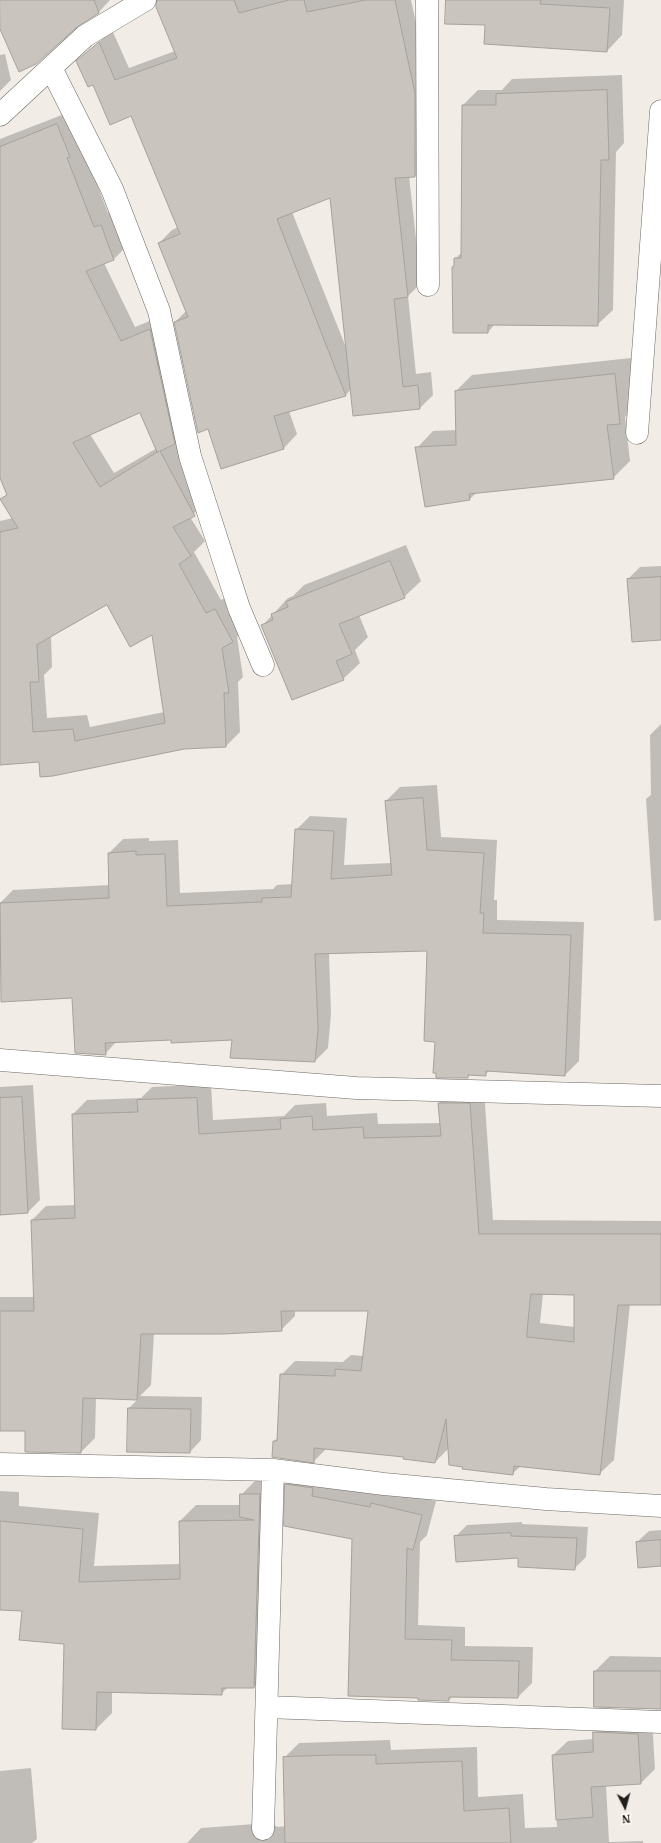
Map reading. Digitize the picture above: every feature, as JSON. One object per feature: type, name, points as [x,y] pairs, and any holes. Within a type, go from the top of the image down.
[{"type":"street","points":[[0,115],[85,36],[145,0]]},
{"type":"street","points":[[427,0],[428,286]]},
{"type":"street","points":[[52,68],[112,189],[159,311],[190,456],[239,608],[263,665]]},
{"type":"street","points":[[637,433],[661,111]]},
{"type":"street","points":[[0,1060],[356,1088],[661,1096]]},
{"type":"street","points":[[0,1464],[273,1470],[384,1484],[538,1499],[661,1506]]},
{"type":"street","points":[[263,1830],[273,1470]]},
{"type":"street","points":[[266,1708],[661,1722]]},
{"type":"building","points":[[0,0],[94,0],[99,13],[77,27],[36,64],[19,72],[0,29]]},
{"type":"building","points":[[157,0],[234,0],[239,13],[289,0],[304,0],[307,12],[365,0],[395,0],[415,93],[415,177],[395,178],[408,297],[394,299],[403,387],[418,385],[420,409],[353,416],[330,198],[277,219],[346,396],[274,416],[284,449],[221,469],[208,429],[198,433],[174,322],[188,317],[158,243],[180,234],[131,116],[110,125],[93,85],[88,87],[76,61],[99,42],[115,80],[177,58],[156,7]]},
{"type":"building","points":[[446,0],[541,0],[540,4],[610,8],[607,52],[484,44],[485,25],[445,24]]},
{"type":"building","points":[[607,90],[609,160],[601,160],[598,326],[488,325],[488,333],[453,333],[452,267],[454,266],[454,258],[461,258],[462,105],[496,105],[496,94]]},
{"type":"building","points":[[57,124],[70,157],[67,158],[94,227],[101,225],[114,260],[86,271],[121,341],[150,329],[175,444],[160,451],[195,516],[173,527],[191,556],[179,564],[206,613],[215,609],[233,642],[222,648],[229,693],[224,693],[226,747],[184,749],[53,776],[40,777],[39,762],[0,765],[0,532],[18,528],[0,499],[7,495],[0,478],[0,147]],"holes":[[[140,413],[157,452],[159,451],[100,487],[73,443]],[[107,605],[130,647],[152,635],[165,723],[75,741],[73,729],[33,732],[30,682],[39,682],[37,645]]]},
{"type":"building","points":[[615,374],[620,424],[607,425],[614,479],[469,494],[470,500],[425,507],[415,447],[456,445],[455,391]]},
{"type":"building","points":[[390,561],[405,598],[339,624],[352,654],[336,661],[344,680],[292,700],[261,625],[273,620],[271,614],[288,607],[286,602]]},
{"type":"building","points":[[661,577],[661,640],[632,642],[627,579]]},
{"type":"building","points":[[423,798],[427,850],[484,853],[480,913],[484,913],[483,933],[571,935],[565,1076],[486,1071],[486,1076],[468,1075],[468,1078],[436,1078],[436,1073],[433,1073],[435,1042],[424,1041],[427,951],[315,954],[318,1029],[315,1062],[230,1058],[232,1040],[171,1043],[171,1040],[105,1043],[106,1055],[75,1053],[72,998],[1,1002],[0,903],[109,898],[108,853],[136,851],[136,855],[165,854],[167,906],[262,902],[262,898],[291,897],[295,829],[334,831],[331,879],[392,875],[385,801]]},
{"type":"building","points":[[22,1097],[28,1213],[0,1215],[0,1098]]},
{"type":"building","points":[[197,1098],[199,1134],[281,1129],[280,1119],[312,1116],[313,1130],[363,1127],[364,1138],[441,1136],[438,1103],[470,1103],[479,1234],[661,1234],[661,1305],[618,1305],[600,1475],[514,1466],[513,1475],[462,1469],[463,1467],[449,1465],[446,1419],[435,1463],[403,1459],[404,1457],[314,1448],[314,1463],[272,1457],[273,1441],[277,1441],[280,1374],[335,1376],[335,1369],[361,1371],[368,1311],[281,1311],[282,1331],[223,1334],[141,1334],[137,1400],[83,1398],[81,1453],[25,1452],[25,1431],[0,1431],[0,1311],[34,1311],[31,1220],[75,1218],[72,1114],[138,1112],[137,1100]],"holes":[[[531,1294],[574,1295],[574,1342],[527,1337]]]},
{"type":"building","points":[[128,1408],[191,1409],[190,1453],[127,1452]]},
{"type":"building","points":[[285,1484],[313,1488],[312,1496],[370,1507],[371,1503],[422,1515],[413,1550],[407,1548],[405,1639],[452,1640],[451,1660],[519,1661],[518,1698],[449,1697],[449,1701],[418,1700],[418,1698],[348,1696],[352,1539],[284,1526]]},
{"type":"building","points":[[240,1494],[260,1494],[254,1688],[222,1688],[222,1695],[97,1692],[96,1730],[62,1729],[64,1644],[19,1640],[22,1611],[0,1610],[0,1521],[83,1529],[79,1582],[180,1579],[179,1521],[254,1520],[240,1517]]},
{"type":"building","points":[[511,1533],[511,1536],[577,1538],[575,1570],[518,1567],[518,1558],[456,1562],[454,1536]]},
{"type":"building","points":[[661,1540],[661,1566],[638,1568],[636,1542]]},
{"type":"building","points":[[594,1671],[661,1671],[661,1709],[594,1707]]},
{"type":"building","points":[[593,1732],[638,1734],[641,1784],[591,1787],[593,1817],[556,1820],[552,1755],[593,1752]]},
{"type":"building","points":[[376,1755],[376,1764],[462,1761],[464,1811],[509,1808],[511,1843],[285,1843],[283,1757]]}]
